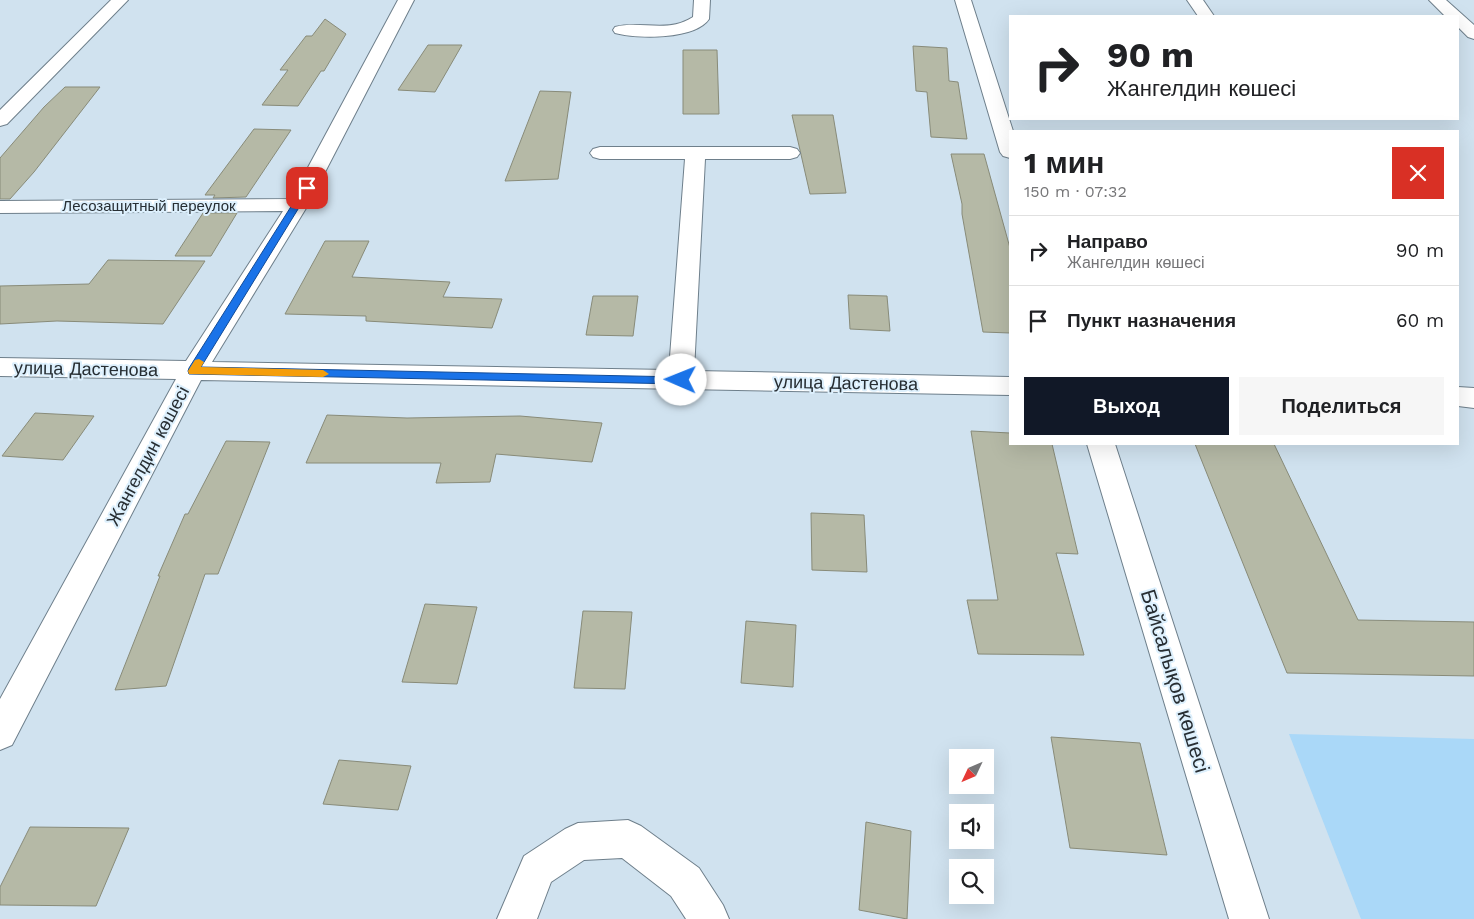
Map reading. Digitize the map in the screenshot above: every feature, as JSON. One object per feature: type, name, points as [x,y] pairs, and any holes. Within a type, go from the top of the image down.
[{"type":"street","points":[[0,120],[120,0]]},
{"type":"street","name":"Жангелдин көшесі","points":[[0,733],[193,371],[298,205],[406,0]]},
{"type":"street","points":[[621,30],[671,31],[692,26],[701,19],[702,0]]},
{"type":"street","points":[[963,0],[1009,149]]},
{"type":"street","points":[[1195,0],[1205,15]]},
{"type":"street","points":[[1437,0],[1453,15]]},
{"type":"street","points":[[1459,20],[1474,34]]},
{"type":"street","points":[[600,153],[790,153]]},
{"type":"street","points":[[681,380],[695,153]]},
{"type":"street","name":"Лесозащитный переулок","points":[[0,207],[298,205]]},
{"type":"street","name":"улица Дастенова","points":[[0,367],[1009,386]]},
{"type":"street","points":[[1459,397],[1474,398]]},
{"type":"street","name":"Байсалықов көшесі","points":[[1101,445],[1249,919]]},
{"type":"street","points":[[517,919],[537,869],[578,842],[628,838],[685,882],[709,919]]},
{"type":"shaded area","points":[[1289,734],[1474,739],[1474,919],[1361,919]]},
{"type":"building","points":[[325,19],[346,34],[324,71],[321,71],[298,106],[262,105],[288,70],[280,70],[306,36],[312,36]]},
{"type":"building","points":[[428,45],[462,45],[435,92],[398,90]]},
{"type":"building","points":[[913,46],[947,48],[949,81],[958,82],[967,139],[931,137],[927,92],[916,91]]},
{"type":"building","points":[[683,50],[717,50],[719,114],[683,114]]},
{"type":"building","points":[[65,87],[100,87],[34,172],[10,199],[0,199],[0,158],[44,107]]},
{"type":"building","points":[[540,91],[571,92],[558,179],[505,181]]},
{"type":"building","points":[[792,115],[833,115],[846,193],[810,194]]},
{"type":"building","points":[[254,129],[291,130],[246,197],[213,198],[215,195],[205,195]]},
{"type":"building","points":[[951,154],[984,154],[1009,244],[1009,333],[983,332],[962,214],[962,204]]},
{"type":"building","points":[[203,213],[237,213],[211,256],[175,256]]},
{"type":"building","points":[[325,241],[369,241],[352,277],[450,282],[443,297],[502,299],[492,328],[366,321],[366,316],[285,314]]},
{"type":"building","points":[[108,260],[205,261],[163,324],[57,321],[0,324],[0,286],[89,284]]},
{"type":"building","points":[[848,295],[887,296],[890,331],[850,329]]},
{"type":"building","points":[[593,296],[638,296],[633,336],[586,335]]},
{"type":"building","points":[[35,413],[94,416],[63,460],[2,456]]},
{"type":"building","points":[[327,415],[407,418],[520,416],[602,423],[592,462],[496,454],[490,482],[436,483],[441,463],[306,463]]},
{"type":"building","points":[[971,431],[1009,433],[1009,445],[1052,445],[1078,554],[1056,553],[1084,655],[978,654],[967,600],[998,600]]},
{"type":"building","points":[[226,441],[270,442],[218,574],[205,574],[166,686],[115,690],[160,576],[158,576],[185,514],[188,514]]},
{"type":"building","points":[[1195,445],[1274,445],[1358,620],[1474,622],[1474,676],[1287,673]]},
{"type":"building","points":[[811,513],[864,515],[867,572],[812,570]]},
{"type":"building","points":[[425,604],[477,607],[457,684],[402,682]]},
{"type":"building","points":[[583,611],[632,612],[625,689],[574,688]]},
{"type":"building","points":[[746,621],[796,625],[793,687],[741,683]]},
{"type":"building","points":[[1051,737],[1140,743],[1167,855],[1070,848]]},
{"type":"building","points":[[339,760],[411,766],[398,810],[323,804]]},
{"type":"building","points":[[866,822],[911,831],[907,919],[859,910]]},
{"type":"building","points":[[30,827],[129,828],[96,906],[0,905],[0,887]]},
{"type":"slow traffic","points":[[199,362],[193,371],[323,374]]},
{"type":"route","points":[[307,188],[193,371],[681,380]]}]
